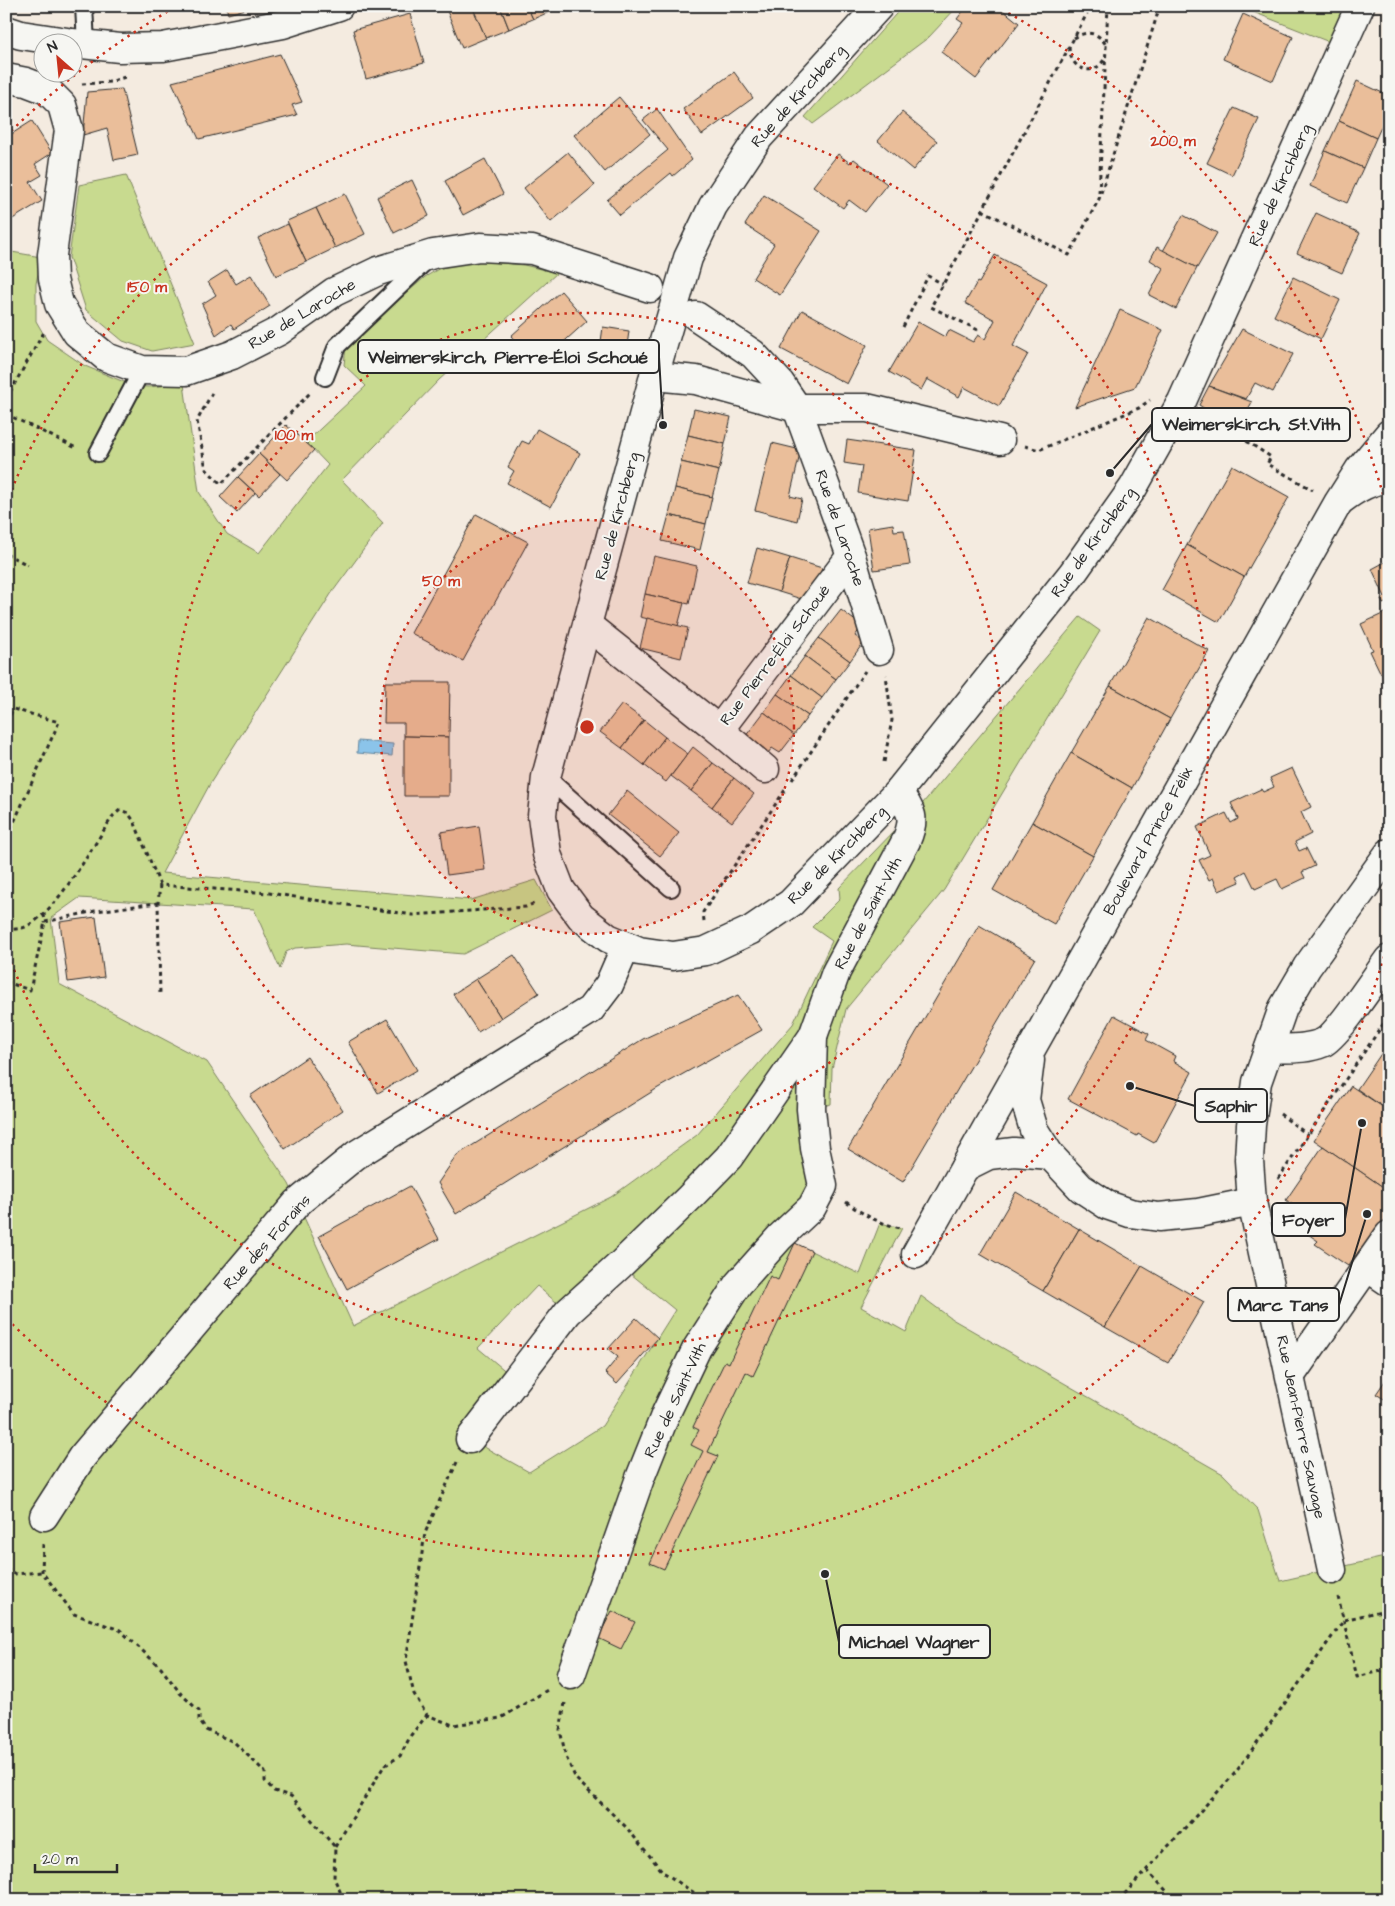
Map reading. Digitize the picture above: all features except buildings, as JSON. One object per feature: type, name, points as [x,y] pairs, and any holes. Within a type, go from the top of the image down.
[{"type":"street","points":[[82,44],[120,48],[163,47],[283,24],[339,6]]},
{"type":"street","name":"Rue de Kirchberg","points":[[879,6],[759,137],[713,206],[688,258],[654,376],[546,777],[542,816],[543,825],[547,854],[561,890],[581,917],[608,938],[639,951],[673,956],[706,951],[751,930],[791,903],[898,792],[1072,574],[1133,488],[1182,401],[1360,6]]},
{"type":"street","points":[[6,30],[32,37]]},
{"type":"street","name":"Rue de Laroche","points":[[6,78],[26,82],[47,90],[62,105],[69,130],[52,254],[53,279],[59,304],[77,333],[106,357],[142,370],[186,371],[232,355],[279,330],[334,292],[378,271],[432,254],[480,247],[532,250],[650,288]]},
{"type":"street","name":"Rue de Laroche","points":[[706,322],[753,354],[780,383],[796,408],[851,556],[879,650]]},
{"type":"street","points":[[654,376],[696,380],[796,408],[867,408],[1000,440]]},
{"type":"street","name":"Boulevard Prince Félix","points":[[919,1247],[1338,503],[1358,470],[1389,434]]},
{"type":"street","points":[[1338,503],[1355,489],[1381,479],[1389,478]]},
{"type":"street","name":"Rue Pierre-Éloi Schoué","points":[[718,730],[851,556]]},
{"type":"street","name":"Rue Pierre-Éloi Schoué","points":[[587,625],[765,769]]},
{"type":"street","name":"Rue de Saint-Vith","points":[[470,1439],[568,1312],[620,1265],[729,1157],[813,1036],[836,972],[912,828],[912,816],[909,808],[898,792]]},
{"type":"street","name":"Rue Jean-Pierre Sauvage","points":[[1332,1570],[1252,1202],[1249,1160],[1251,1125],[1257,1082],[1283,1008],[1307,967],[1389,853]]},
{"type":"street","name":"Rue des Forains","points":[[44,1516],[82,1457],[297,1203],[356,1155],[590,1010],[609,985],[626,946]]},
{"type":"street","points":[[1268,1049],[1310,1048],[1325,1042],[1339,1029],[1389,959]]},
{"type":"street","points":[[1042,1029],[1029,1063],[1025,1100],[1034,1130],[1050,1155],[1080,1188],[1107,1205],[1130,1213],[1159,1217],[1198,1213],[1252,1202]]},
{"type":"street","name":"Rue de Saint-Vith","points":[[571,1675],[640,1478],[666,1413],[697,1348],[738,1284],[780,1237],[812,1207],[823,1186],[815,1148],[811,1109],[813,1036]]},
{"type":"street","points":[[965,1167],[989,1155],[1014,1152],[1050,1155]]},
{"type":"street","points":[[1291,1375],[1389,1235]]},
{"type":"street","points":[[1366,1267],[1389,1282]]},
{"type":"lane","points":[[78,32],[84,6]]},
{"type":"lane","points":[[325,377],[337,346],[432,254]]},
{"type":"lane","points":[[98,453],[142,370]]},
{"type":"lane","points":[[546,777],[671,888]]},
{"type":"path","points":[[978,330],[931,306],[1091,6]]},
{"type":"path","points":[[1099,199],[1108,6]]},
{"type":"path","points":[[982,210],[1069,255],[1099,199],[1160,6]]},
{"type":"path","points":[[1074,38],[1082,33],[1092,32],[1101,37],[1106,46]]},
{"type":"path","points":[[1069,47],[1069,56],[1072,61],[1083,70],[1093,70],[1102,64],[1106,56]]},
{"type":"path","points":[[904,327],[928,276],[943,284]]},
{"type":"path","points":[[6,399],[59,304]]},
{"type":"path","points":[[232,355],[197,421],[206,470],[220,484],[325,377]]},
{"type":"path","points":[[1000,440],[1039,450],[1139,408],[1154,396]]},
{"type":"path","points":[[1200,412],[1271,458],[1267,464],[1338,503]]},
{"type":"path","points":[[6,414],[76,448]]},
{"type":"path","points":[[6,554],[28,565]]},
{"type":"path","points":[[879,650],[889,682],[892,720],[885,760],[880,768]]},
{"type":"path","points":[[706,951],[703,912],[879,650]]},
{"type":"path","points":[[6,707],[59,722],[6,840]]},
{"type":"path","points":[[6,720],[9,720],[12,709]]},
{"type":"path","points":[[6,929],[27,926],[44,913],[69,884],[113,816],[120,810],[128,813],[134,821],[160,885],[158,903],[160,995]]},
{"type":"path","points":[[160,885],[269,893],[413,915],[526,907],[561,890]]},
{"type":"path","points":[[44,922],[95,911],[158,903]]},
{"type":"path","points":[[6,982],[30,990],[44,922],[44,913]]},
{"type":"path","points":[[1275,1184],[1386,1020]]},
{"type":"path","points":[[1278,1112],[1308,1136]]},
{"type":"path","points":[[823,1186],[880,1223],[902,1228],[919,1247]]},
{"type":"path","points":[[470,1439],[425,1533],[406,1661],[414,1694],[427,1715],[453,1725],[501,1718],[571,1675]]},
{"type":"path","points":[[44,1516],[42,1572],[74,1614],[120,1630],[161,1668],[181,1694],[199,1711],[199,1720],[206,1730],[234,1742],[265,1772],[265,1781],[274,1791],[291,1796],[335,1847]]},
{"type":"path","points":[[6,1569],[15,1574],[42,1572]]},
{"type":"path","points":[[1119,1900],[1236,1772],[1344,1620],[1389,1609]]},
{"type":"path","points":[[1344,1620],[1357,1677],[1389,1669]]},
{"type":"path","points":[[571,1675],[560,1730],[566,1757],[576,1779],[626,1827],[663,1872],[696,1894],[700,1900]]},
{"type":"path","points":[[344,1900],[334,1878],[335,1847],[384,1766],[400,1756],[427,1715]]},
{"type":"path","points":[[1147,1870],[1175,1900]]},
{"type":"green space","points":[[903,6],[958,6],[929,37],[813,124],[805,117]]},
{"type":"green space","points":[[1248,6],[1360,6],[1342,47],[1248,10]]},
{"type":"green space","points":[[126,175],[195,343],[152,351],[123,341],[86,310],[69,257],[79,185]]},
{"type":"green space","points":[[6,251],[41,257],[36,284],[36,321],[47,340],[85,366],[134,386],[148,387],[184,384],[199,492],[227,534],[259,553],[328,465],[306,442],[366,386],[344,365],[346,346],[425,277],[440,268],[477,261],[524,265],[557,273],[439,380],[342,480],[383,523],[331,594],[211,782],[162,873],[471,900],[536,880],[552,910],[463,954],[346,944],[295,948],[286,952],[280,969],[254,909],[79,898],[51,918],[59,984],[207,1062],[289,1184],[353,1326],[611,1197],[697,1135],[793,1024],[832,941],[812,927],[840,899],[839,888],[900,825],[912,816],[1080,617],[1100,631],[944,890],[846,1009],[832,1069],[831,1104],[811,1109],[823,1186],[781,1237],[860,1274],[880,1223],[902,1228],[861,1307],[906,1332],[921,1296],[952,1319],[1223,1474],[1258,1510],[1280,1581],[1389,1556],[1389,1900],[6,1900]],"holes":[[[620,1265],[675,1310],[602,1426],[529,1472],[470,1439],[515,1379],[478,1348],[537,1286],[568,1312]]]},
{"type":"water","points":[[358,741],[393,744],[392,756],[357,753]]},
{"type":"place","name":"Weimerskirch, Pierre-Éloi Schoué","points":[[663,425]]},
{"type":"place","name":"Weimerskirch, St.Vith","points":[[1110,473]]},
{"type":"place","name":"Saphir","points":[[1130,1086]]},
{"type":"place","name":"Foyer","points":[[1362,1123]]},
{"type":"place","name":"Marc Tans","points":[[1367,1214]]},
{"type":"place","name":"Michael Wagner","points":[[825,1574]]}]
